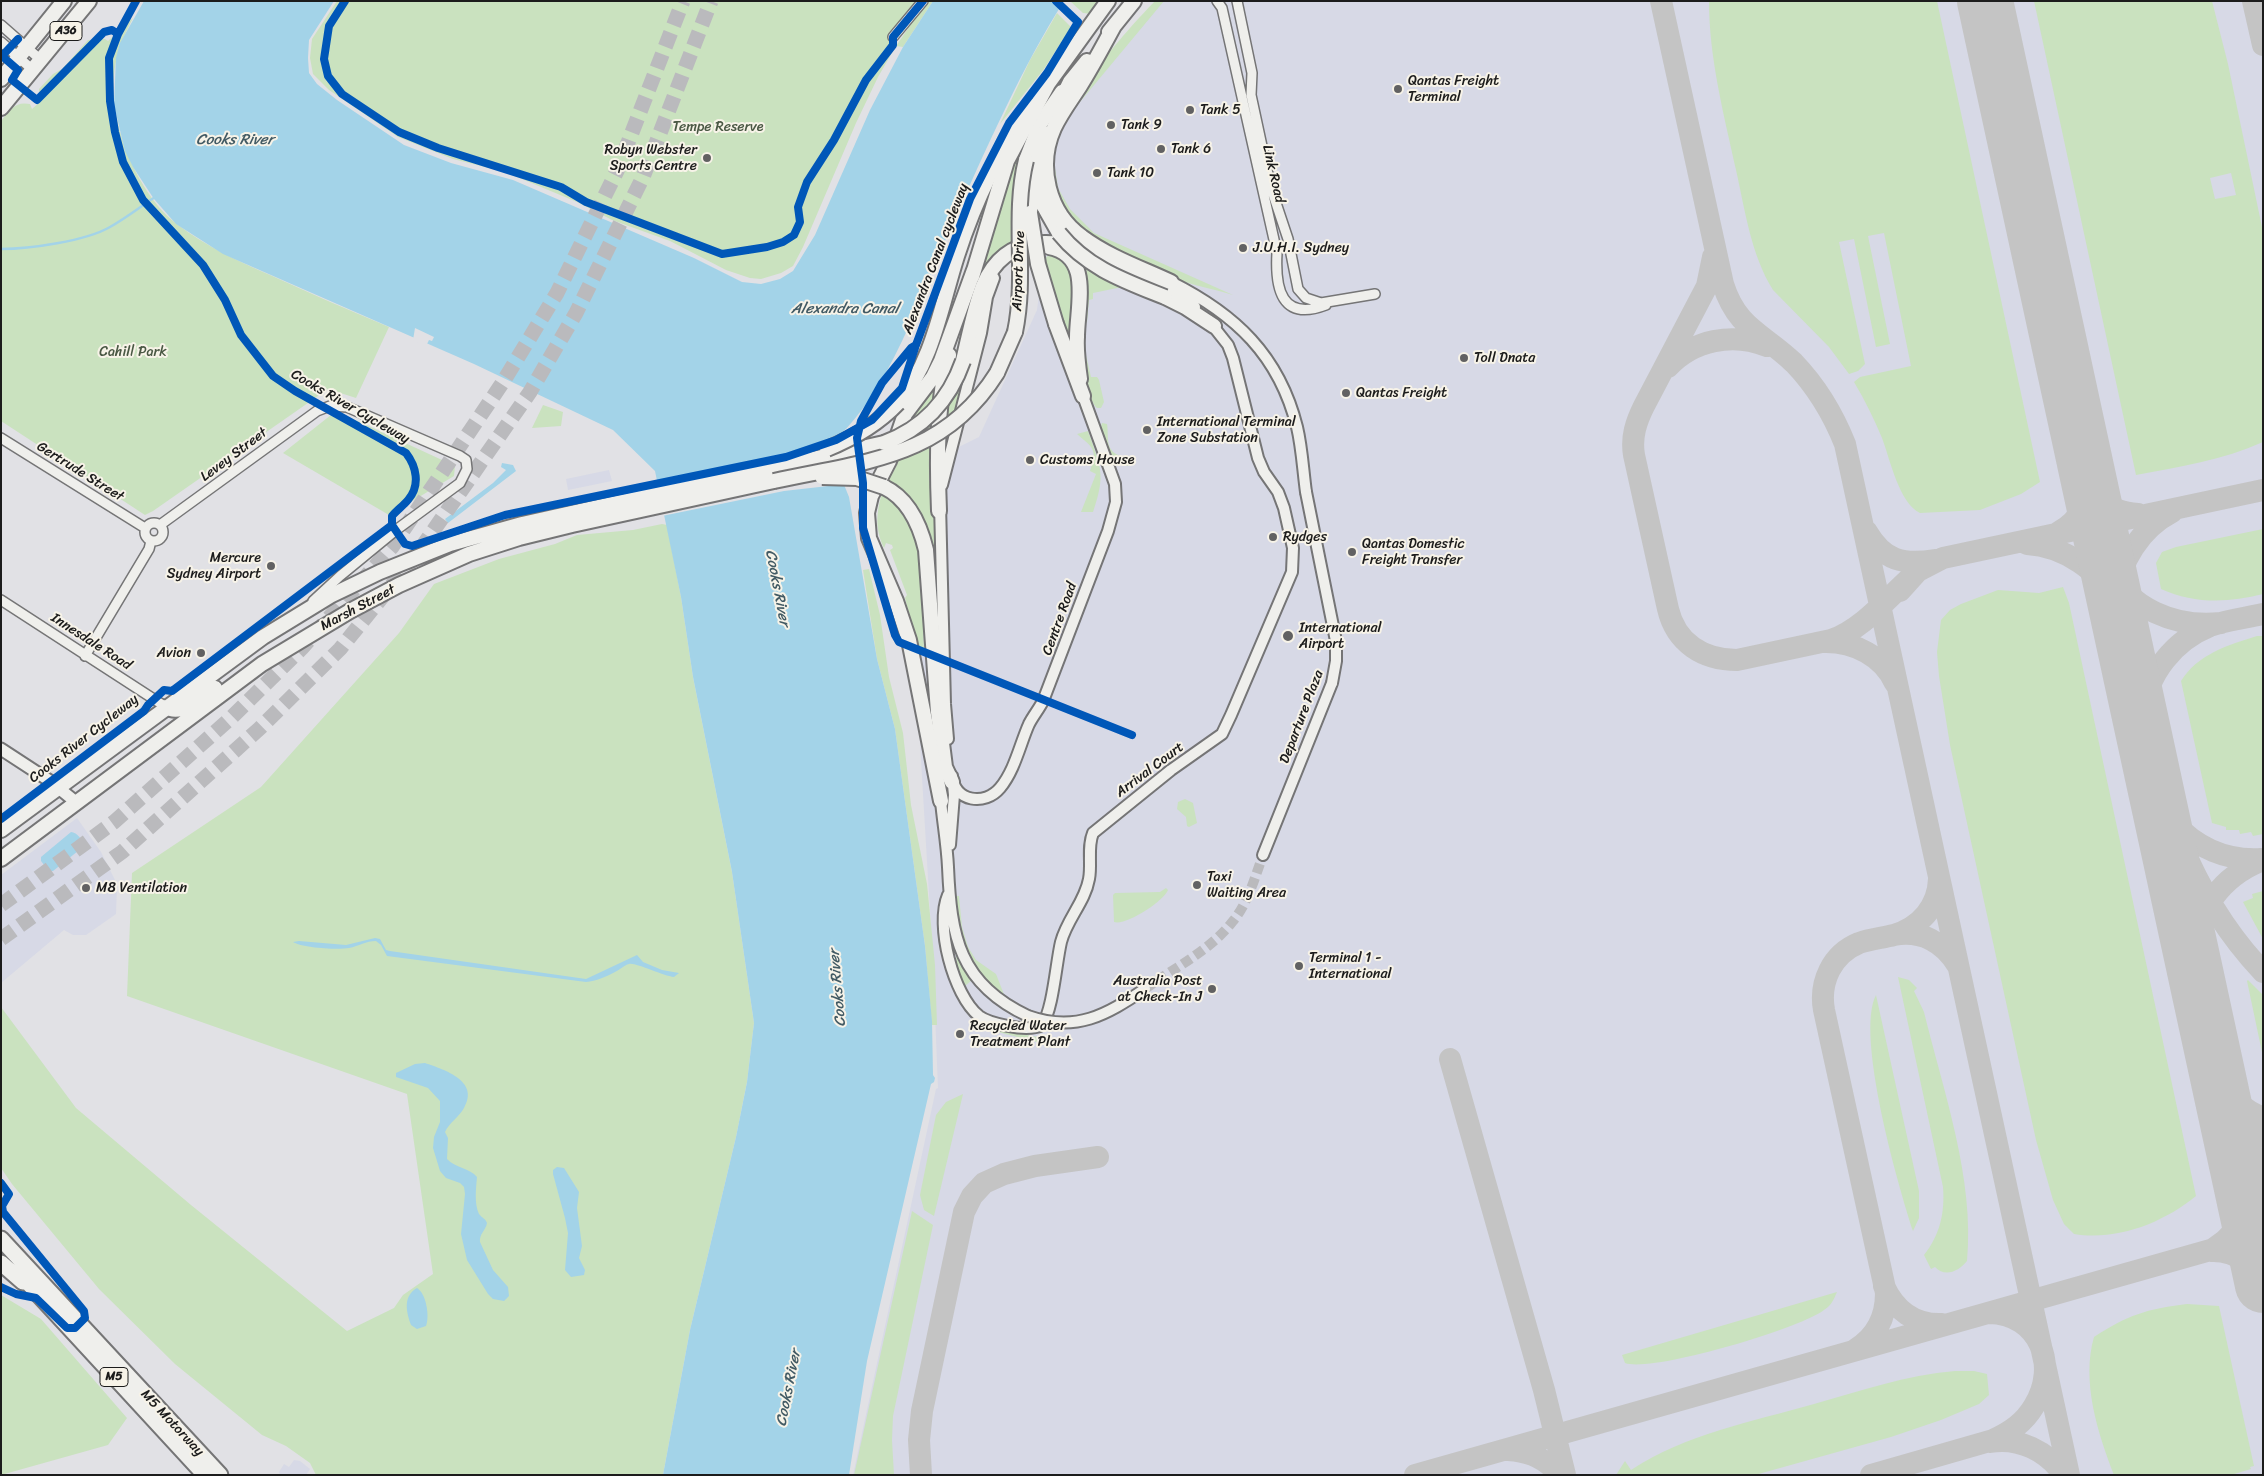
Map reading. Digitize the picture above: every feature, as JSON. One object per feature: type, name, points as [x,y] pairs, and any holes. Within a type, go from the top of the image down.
[{"type":"highway","points":[[1,1231],[40,1290]]},
{"type":"highway","name":"M5 Motorway","points":[[1,1240],[40,1290]]},
{"type":"highway","name":"M5 Motorway","points":[[1,1253],[40,1290],[195,1457],[220,1475]]},
{"type":"highway","points":[[1,1263],[40,1290]]},
{"type":"highway","name":"M5 Motorway","points":[[195,1457],[205,1475]]},
{"type":"main road","name":"A36","points":[[1,79],[64,1]]},
{"type":"main road","name":"A36","points":[[1,108],[38,66],[89,1]]},
{"type":"main road","points":[[773,475],[813,455],[854,438],[881,419],[912,386],[923,364],[959,250],[989,180],[1016,127],[1108,1]]},
{"type":"main road","name":"Airport Drive","points":[[773,475],[908,450],[948,428],[980,398],[1004,360],[1018,317],[1022,286],[1021,196],[1040,124],[1070,82],[1134,1]]},
{"type":"main road","points":[[1114,26],[1053,129],[1046,157],[1047,176],[1054,203],[1071,228],[1103,250],[1148,271],[1185,306],[1217,330]]},
{"type":"main road","points":[[1070,82],[1030,163],[1030,197],[1032,236],[1043,284],[1083,396]]},
{"type":"main road","points":[[939,511],[939,447],[948,360],[1007,161],[1048,84]]},
{"type":"main road","points":[[1039,144],[1036,172],[1039,193],[1046,212],[1060,238],[1096,267],[1119,278],[1171,291]]},
{"type":"main road","points":[[773,475],[870,447],[906,434],[926,420],[943,402],[953,385],[963,361],[983,286],[995,266],[1011,252],[1036,243],[1060,238],[1148,271]]},
{"type":"main road","points":[[1011,252],[1041,246],[1056,249],[1070,257],[1077,268],[1080,292],[1076,352],[1083,396]]},
{"type":"main road","points":[[941,802],[909,640],[896,602],[869,538],[867,513],[870,496],[889,461],[905,414],[932,377],[941,361],[974,270]]},
{"type":"main road","points":[[773,475],[842,476],[865,480],[884,487],[909,509],[921,531],[928,560],[938,712],[945,767],[953,783]]},
{"type":"main road","name":"Marsh Street","points":[[1,830],[247,647],[302,612],[380,572],[441,547],[522,524],[614,510],[773,475]]},
{"type":"main road","name":"Marsh Street","points":[[1,859],[243,678],[288,647],[350,611],[399,585],[469,554],[614,510]]},
{"type":"main road","points":[[932,616],[928,675],[941,778],[941,802]]},
{"type":"main road","points":[[166,708],[172,711],[181,710],[259,660],[288,647]]},
{"type":"main road","points":[[1,749],[59,787],[77,803]]},
{"type":"street","points":[[893,37],[923,1]]},
{"type":"street","name":"Link Road","points":[[1237,1],[1252,73],[1251,94],[1271,188],[1288,239],[1298,289],[1311,301],[1321,304],[1334,303]]},
{"type":"street","points":[[1219,5],[1239,15]]},
{"type":"street","name":"Link Road","points":[[1219,5],[1277,252],[1276,272],[1280,293],[1288,305],[1298,309],[1314,309],[1375,294]]},
{"type":"street","points":[[1,25],[23,52],[38,66]]},
{"type":"street","points":[[1,42],[23,52],[38,66]]},
{"type":"street","points":[[1011,252],[989,289],[958,426],[944,474],[939,511],[945,704],[954,795],[948,866],[948,895],[956,937],[965,961],[978,980],[993,995],[1013,1009],[1028,1016],[1056,1022],[1094,1018],[1111,1011],[1145,988]]},
{"type":"street","name":"Departure Plaza","points":[[1171,291],[1197,295],[1225,314],[1252,340],[1278,377],[1292,410],[1302,449],[1307,500],[1336,641],[1336,661],[1332,683],[1263,855]]},
{"type":"street","name":"Arrival Court","points":[[948,895],[945,915],[947,949],[952,972],[964,998],[978,1015],[990,1021],[1015,1027],[1032,1028],[1042,1025],[1064,933],[1086,891],[1090,877],[1091,840],[1094,831],[1171,770],[1222,734],[1286,587],[1292,572],[1294,555],[1281,500],[1258,458],[1233,358],[1217,330]]},
{"type":"street","name":"Centre Road","points":[[953,783],[964,796],[983,799],[994,794],[1007,778],[1030,722],[1043,701],[1113,516],[1116,502],[1115,484],[1083,396]]},
{"type":"street","name":"Marsh Street","points":[[302,612],[340,576],[389,536],[460,483],[467,469],[466,460],[460,456],[347,407],[337,405],[325,407]]},
{"type":"street","name":"Levey Street","points":[[160,525],[218,485],[301,422],[325,407]]},
{"type":"street","name":"Gertrude Street","points":[[1,438],[145,528]]},
{"type":"street","points":[[151,523],[160,525],[163,532],[162,536],[156,541],[151,541],[145,536],[145,528],[151,523]]},
{"type":"street","points":[[85,656],[149,549],[151,541]]},
{"type":"street","name":"Innesdale Road","points":[[1,600],[166,708]]},
{"type":"street","points":[[941,802],[948,866]]},
{"type":"shaded area","points":[[1158,1],[2263,1],[2263,1475],[853,1475],[936,1089],[938,1088],[933,962],[904,474],[979,437],[1037,310],[1055,172],[1055,147],[1065,120],[1080,86]]},
{"type":"shaded area","points":[[609,470],[612,481],[568,490],[566,479]]},
{"type":"shaded area","points":[[77,818],[101,852],[115,880],[117,886],[116,914],[86,935],[73,935],[64,930],[1,983],[1,875]]},
{"type":"shaded area","points":[[294,1460],[300,1461],[310,1469],[306,1475],[280,1475],[279,1472],[284,1464],[289,1467]]},
{"type":"green space","name":"Tempe Reserve","points":[[337,1],[917,1],[891,31],[896,46],[878,77],[856,123],[793,266],[781,273],[761,279],[750,278],[726,270],[670,241],[612,220],[577,202],[505,172],[453,159],[398,137],[329,90],[313,74],[310,58],[312,39]]},
{"type":"green space","points":[[927,1],[933,1],[903,47],[896,46]]},
{"type":"green space","points":[[1070,1],[1102,1],[1093,14],[1083,13]]},
{"type":"green space","points":[[1155,1],[1164,1],[1065,120],[1055,147],[1054,162],[1058,188],[1070,209],[1094,233],[1233,295],[1173,278],[1128,259],[1099,243],[1077,227],[1070,219],[1059,200],[1056,190],[1053,178],[1052,156],[1059,128],[1069,109],[1096,69]]},
{"type":"green space","points":[[1709,1],[1937,1],[2040,482],[2021,494],[1980,510],[1920,513],[1906,500],[1896,480],[1879,431],[1854,382],[1860,377],[1911,366],[1884,233],[1868,236],[1890,344],[1876,347],[1854,239],[1839,242],[1865,364],[1858,371],[1849,374],[1829,347],[1773,290],[1759,262],[1746,216],[1718,86],[1714,65]]},
{"type":"green space","points":[[2034,1],[2212,1],[2228,64],[2263,232],[2263,442],[2217,458],[2136,475]],"holes":[[[2231,173],[2236,195],[2215,199],[2210,178]]]},
{"type":"green space","points":[[1057,13],[1071,27],[1044,69],[1000,124],[1030,60]]},
{"type":"green space","name":"Cahill Park","points":[[133,18],[117,57],[114,82],[115,109],[122,137],[133,165],[148,192],[166,215],[188,232],[222,253],[389,327],[356,398],[328,389],[145,515],[1,421],[1,121],[17,105],[30,104],[32,109],[40,102],[39,89],[53,74],[62,69],[88,40],[105,39],[108,41]]},
{"type":"green space","points":[[1037,116],[1016,241],[1005,249],[969,361],[953,436],[945,434],[946,410],[954,363],[985,248],[990,246],[1017,153]]},
{"type":"green space","points":[[1050,254],[1068,268],[1072,279],[1074,291],[1073,341],[1068,341],[1043,260]]},
{"type":"green space","points":[[1085,263],[1127,286],[1093,293],[1093,299],[1089,300],[1087,322],[1084,322],[1087,275]]},
{"type":"green space","points":[[1085,351],[1091,377],[1097,377],[1099,380],[1104,402],[1101,408],[1097,408],[1093,403],[1088,390],[1083,352]]},
{"type":"green space","points":[[937,380],[935,457],[930,464],[929,481],[935,481],[936,568],[930,541],[920,514],[909,499],[886,482],[895,469],[904,449],[913,413]]},
{"type":"green space","points":[[543,405],[563,412],[561,426],[532,428]]},
{"type":"green space","points":[[336,411],[455,466],[454,476],[389,515],[283,453]]},
{"type":"green space","points":[[1102,423],[1107,424],[1110,448],[1116,454],[1128,460],[1128,466],[1117,460],[1108,449],[1102,435]]},
{"type":"green space","points":[[1088,431],[1099,463],[1101,479],[1093,512],[1081,512],[1096,474],[1090,471],[1094,453],[1090,446],[1077,434]]},
{"type":"green space","points":[[882,493],[901,510],[907,519],[910,517],[920,551],[924,649],[918,651],[905,598],[907,595],[890,550],[893,548],[892,545],[886,543],[884,548],[879,534],[878,515]]},
{"type":"green space","points":[[662,524],[667,525],[681,597],[693,677],[732,872],[754,1023],[747,1082],[736,1137],[690,1330],[663,1475],[316,1475],[310,1463],[286,1446],[262,1435],[175,1364],[99,1289],[12,1184],[1,1168],[1,1007],[76,1108],[191,1205],[347,1331],[394,1308],[403,1295],[433,1274],[407,1094],[127,996],[132,873],[261,787],[399,633],[434,584],[499,559],[555,544],[577,535],[633,530]]},
{"type":"green space","points":[[2263,529],[2263,594],[2237,599],[2199,600],[2161,589],[2156,563],[2162,552],[2176,547]]},
{"type":"green space","points":[[869,569],[880,615],[889,677],[903,733],[911,805],[927,884],[935,965],[937,1025],[932,1025],[925,946],[895,729],[877,659],[863,570]]},
{"type":"green space","points":[[2063,587],[2069,603],[2196,1196],[2183,1206],[2154,1222],[2139,1228],[2107,1235],[2074,1234],[2064,1224],[2053,1200],[2036,1140],[1950,745],[1937,652],[1941,620],[1950,610],[1961,604],[1998,590],[2039,593]]},
{"type":"green space","points":[[2257,636],[2263,636],[2263,834],[2253,836],[2251,832],[2240,834],[2239,830],[2226,830],[2226,827],[2212,823],[2181,681],[2205,657],[2225,647]]},
{"type":"green space","points":[[1185,799],[1193,803],[1197,823],[1189,827],[1187,826],[1186,817],[1177,809],[1178,802]]},
{"type":"green space","points":[[1166,888],[1168,890],[1165,895],[1144,912],[1127,920],[1114,922],[1113,895],[1115,893],[1160,892]]},
{"type":"green space","points":[[2263,891],[2263,939],[2243,902],[2253,898],[2252,894]]},
{"type":"green space","points":[[956,896],[959,896],[962,927],[968,947],[976,960],[996,974],[1005,997],[982,975],[968,952],[959,927]]},
{"type":"green space","points":[[954,940],[961,962],[972,980],[965,986],[958,973]]},
{"type":"green space","points":[[1898,977],[1909,980],[1917,988],[1914,991],[1924,1012],[1956,1135],[1962,1167],[1968,1230],[1967,1261],[1960,1268],[1947,1273],[1935,1267],[1931,1269],[1924,1255],[1938,1232],[1943,1206],[1943,1187]]},
{"type":"green space","points":[[2247,981],[2263,995],[2263,1057]]},
{"type":"green space","points":[[1876,995],[1919,1191],[1919,1218],[1913,1231],[1889,1147],[1875,1075],[1871,1042],[1871,1015]]},
{"type":"green space","points":[[994,1029],[1049,1039],[1049,1042],[1037,1042],[998,1032]]},
{"type":"green space","points":[[963,1094],[934,1216],[924,1210],[920,1195],[936,1115],[946,1102]]},
{"type":"green space","points":[[912,1211],[933,1225],[893,1416],[894,1475],[854,1475]]},
{"type":"green space","points":[[1837,1292],[1829,1306],[1824,1310],[1786,1328],[1757,1338],[1664,1362],[1625,1363],[1622,1355]]},
{"type":"green space","points":[[1,1295],[41,1319],[127,1418],[108,1445],[1,1475]]},
{"type":"green space","points":[[2187,1304],[2219,1306],[2254,1466],[2250,1467],[2251,1469],[2231,1475],[2114,1475],[2097,1425],[2090,1389],[2090,1354],[2094,1337],[2117,1323],[2138,1314]]},
{"type":"green space","points":[[1955,1371],[1974,1371],[1987,1374],[1989,1395],[1979,1404],[1941,1420],[1891,1437],[1755,1475],[1616,1475],[1625,1461],[1631,1470],[1674,1447],[1720,1430],[1883,1384]]},
{"type":"water","name":"Cooks River","points":[[144,1],[334,1],[309,40],[309,73],[317,84],[337,100],[404,145],[451,163],[513,180],[694,258],[742,282],[761,284],[780,279],[793,271],[815,235],[870,110],[903,47],[933,1],[1064,1],[1033,53],[1006,108],[955,218],[895,356],[864,407],[846,429],[826,440],[849,497],[877,659],[895,729],[925,946],[932,1021],[933,1075],[935,1078],[931,1084],[867,1361],[849,1475],[663,1475],[690,1330],[736,1137],[747,1082],[754,1023],[732,872],[693,677],[681,597],[655,471],[613,430],[474,364],[223,254],[176,224],[154,199],[133,167],[125,151],[114,105],[116,58],[120,43]]},
{"type":"water","points":[[502,463],[513,465],[516,471],[448,523],[445,519],[493,483],[506,470],[501,467]]},
{"type":"water","points":[[71,832],[80,837],[83,847],[53,871],[49,871],[41,861],[41,857]]},
{"type":"water","points":[[375,938],[380,939],[386,950],[390,951],[586,979],[637,955],[643,962],[662,970],[679,973],[674,977],[629,964],[605,977],[586,982],[387,956],[381,945],[376,941],[337,949],[312,947],[293,942],[346,945]]},
{"type":"water","points":[[425,1063],[442,1069],[458,1078],[464,1084],[467,1091],[468,1099],[464,1108],[445,1132],[448,1138],[447,1159],[477,1177],[476,1206],[479,1214],[487,1223],[480,1242],[493,1270],[508,1287],[509,1296],[504,1301],[493,1299],[488,1294],[467,1260],[461,1234],[464,1187],[460,1183],[446,1178],[440,1171],[433,1148],[434,1137],[440,1122],[440,1101],[428,1088],[396,1077],[396,1073],[415,1064]]},
{"type":"water","points":[[557,1167],[564,1168],[579,1192],[577,1208],[582,1246],[579,1258],[585,1270],[584,1275],[571,1277],[565,1270],[568,1233],[553,1174],[553,1170]]},
{"type":"water","points":[[417,1288],[425,1300],[428,1317],[426,1326],[417,1329],[411,1325],[407,1304],[409,1295]]},
{"type":"pier","points":[[415,328],[434,337],[432,341],[429,340],[426,346],[413,340]]},
{"type":"pier","points":[[847,432],[829,441],[846,484],[784,491],[662,516],[655,483],[787,454]]},
{"type":"waterway","points":[[1,249],[41,246],[100,232],[155,197]]},
{"type":"taxiway","points":[[1661,1],[1723,284],[1729,299],[1743,321],[1794,363],[1810,382],[1830,412],[1845,444],[2069,1475]]},
{"type":"taxiway","points":[[1986,1],[1988,9]]},
{"type":"taxiway","points":[[2253,1],[2263,45]]},
{"type":"taxiway","points":[[1713,257],[1707,286],[1644,406],[1634,436],[1634,455],[1668,609],[1677,631],[1684,640],[1702,653],[1713,657],[1737,660],[1831,640],[1842,636],[1863,622],[1909,579]]},
{"type":"taxiway","points":[[1668,367],[1689,350],[1714,341],[1727,339],[1741,340],[1767,346]]},
{"type":"taxiway","points":[[2086,460],[2092,482],[2101,498],[2116,509],[2138,514]]},
{"type":"taxiway","points":[[2059,532],[2079,515],[2083,507],[2087,491],[2086,473]]},
{"type":"taxiway","points":[[1900,591],[1918,571],[1943,558],[2263,490]]},
{"type":"taxiway","points":[[2123,634],[2117,601],[2122,571],[2134,547],[2142,537],[2151,527],[2172,512]]},
{"type":"taxiway","points":[[2098,520],[2109,565],[2127,593],[2140,604],[2155,612],[2187,622],[2221,623]]},
{"type":"taxiway","points":[[1867,532],[1880,549],[1895,559],[1913,562],[1935,560]]},
{"type":"taxiway","points":[[2027,544],[2054,549],[2079,562],[2100,581],[2114,604]]},
{"type":"taxiway","points":[[2144,713],[2150,685],[2174,649],[2197,632],[2210,626],[2263,614]]},
{"type":"taxiway","points":[[1826,642],[1847,645],[1867,652],[1883,665],[1895,683]]},
{"type":"taxiway","points":[[2136,692],[2155,768],[2166,805],[2180,841],[2196,876],[2215,910],[2237,942],[2263,972]]},
{"type":"taxiway","points":[[2174,823],[2183,832],[2213,851],[2236,858],[2261,859]]},
{"type":"taxiway","points":[[2203,1002],[2194,956],[2195,940],[2205,910],[2224,885],[2235,875],[2263,860]]},
{"type":"taxiway","points":[[1939,879],[1935,898],[1926,914],[1912,927],[1894,935],[1913,934],[1931,940],[1946,950],[1958,966]]},
{"type":"taxiway","points":[[1856,1349],[1870,1338],[1879,1325],[1886,1302],[1886,1293],[1824,1010],[1824,989],[1830,970],[1841,954],[1859,943],[1894,935]]},
{"type":"taxiway","points":[[2213,1047],[2219,1071],[2228,1090],[2241,1106],[2263,1118]]},
{"type":"taxiway","points":[[1450,1059],[1544,1390],[1565,1475]]},
{"type":"taxiway","points":[[2227,1116],[2232,1137],[2243,1164],[2263,1188]]},
{"type":"taxiway","points":[[2239,1170],[2240,1158],[2245,1148],[2263,1134]]},
{"type":"taxiway","points":[[921,1475],[919,1440],[922,1411],[964,1212],[972,1196],[984,1183],[1004,1174],[1035,1166],[1098,1157]]},
{"type":"taxiway","points":[[2216,1247],[2226,1240],[2238,1225],[2242,1208],[2238,1177]]},
{"type":"taxiway","points":[[1415,1475],[2263,1235]]},
{"type":"taxiway","points":[[2211,1251],[2229,1253],[2251,1266],[2263,1290]]},
{"type":"taxiway","points":[[1884,1286],[1894,1302],[1907,1314],[1923,1322],[1942,1324]]},
{"type":"taxiway","points":[[1871,1475],[1993,1440],[2016,1426],[2030,1412],[2041,1391],[2045,1375],[2044,1359],[2040,1345],[2032,1332],[2021,1322],[2007,1316],[1989,1313]]},
{"type":"taxiway","points":[[1990,1442],[2011,1442],[2032,1448],[2049,1459],[2064,1475]]},
{"type":"taxiway","points":[[1508,1450],[1523,1452],[1543,1460],[1559,1475]]},
{"type":"runway","points":[[1985,1],[2263,1285]]},
{"type":"tunnel","points":[[1,905],[114,822],[232,717],[302,648],[392,547],[503,382],[557,293],[617,171],[683,1]]},
{"type":"tunnel","points":[[1,939],[122,852],[259,729],[340,649],[417,554],[530,392],[576,313],[643,177],[711,1]]},
{"type":"tunnel","points":[[1145,989],[1203,950],[1233,921],[1251,890],[1263,855]]},
{"type":"cycle path","name":"Cooks River Cycleway","points":[[136,1],[118,34],[109,58],[110,101],[115,132],[123,162],[143,200],[203,265],[225,300],[241,335],[273,376],[295,391],[406,453],[416,476],[415,488],[408,500],[392,516],[392,525]]},
{"type":"cycle path","points":[[345,1],[329,26],[324,59],[328,76],[342,94],[399,132],[438,148],[561,187],[586,202],[722,254],[767,247],[783,242],[794,235],[800,222],[798,207],[807,182],[834,140],[866,80],[893,45],[893,37],[923,1]]},
{"type":"cycle path","name":"Alexandra Canal cycleway","points":[[1056,1],[1078,22],[1047,73],[1009,123],[970,199],[916,345],[911,348],[882,383],[861,421],[857,438],[863,483],[863,528],[895,635],[899,642],[1132,735]]},
{"type":"cycle path","points":[[18,39],[2,56],[18,70],[12,80],[37,100],[104,32],[112,30],[118,34]]},
{"type":"cycle path","points":[[392,525],[405,544],[412,546],[505,515],[786,457],[836,440],[872,420],[902,388],[915,348]]},
{"type":"cycle path","name":"Cooks River Cycleway","points":[[1,819],[144,711],[164,690],[172,691],[392,525]]},
{"type":"cycle path","points":[[1,1183],[9,1194],[2,1206],[3,1212],[84,1311],[85,1318],[75,1328],[67,1328],[36,1298],[16,1294],[1,1287]]},
{"type":"place","name":"Qantas Freight Terminal","points":[[1398,89]]},
{"type":"place","name":"Tank 5","points":[[1190,110]]},
{"type":"place","name":"Tank 9","points":[[1111,125]]},
{"type":"place","name":"Tank 6","points":[[1161,149]]},
{"type":"place","name":"Robyn Webster Sports Centre","points":[[707,158]]},
{"type":"place","name":"Tank 10","points":[[1097,173]]},
{"type":"place","name":"J.U.H.I. Sydney","points":[[1243,248]]},
{"type":"place","name":"Toll Dnata","points":[[1464,358]]},
{"type":"place","name":"Qantas Freight","points":[[1346,393]]},
{"type":"place","name":"International Terminal Zone Substation","points":[[1147,430]]},
{"type":"place","name":"Customs House","points":[[1030,460]]},
{"type":"place","name":"Rydges","points":[[1273,537]]},
{"type":"place","name":"Qantas Domestic Freight Transfer","points":[[1352,552]]},
{"type":"place","name":"Mercure Sydney Airport","points":[[271,566]]},
{"type":"place","name":"International Airport","points":[[1288,636]]},
{"type":"place","name":"Avion","points":[[201,653]]},
{"type":"place","name":"Taxi Waiting Area","points":[[1197,885]]},
{"type":"place","name":"M8 Ventilation","points":[[86,888]]},
{"type":"place","name":"Terminal 1 - International","points":[[1299,966]]},
{"type":"place","name":"Australia Post at Check-In J","points":[[1212,989]]},
{"type":"place","name":"Recycled Water Treatment Plant","points":[[960,1034]]},
{"type":"water label","name":"Alexandra Canal","points":[[845,309]]}]
